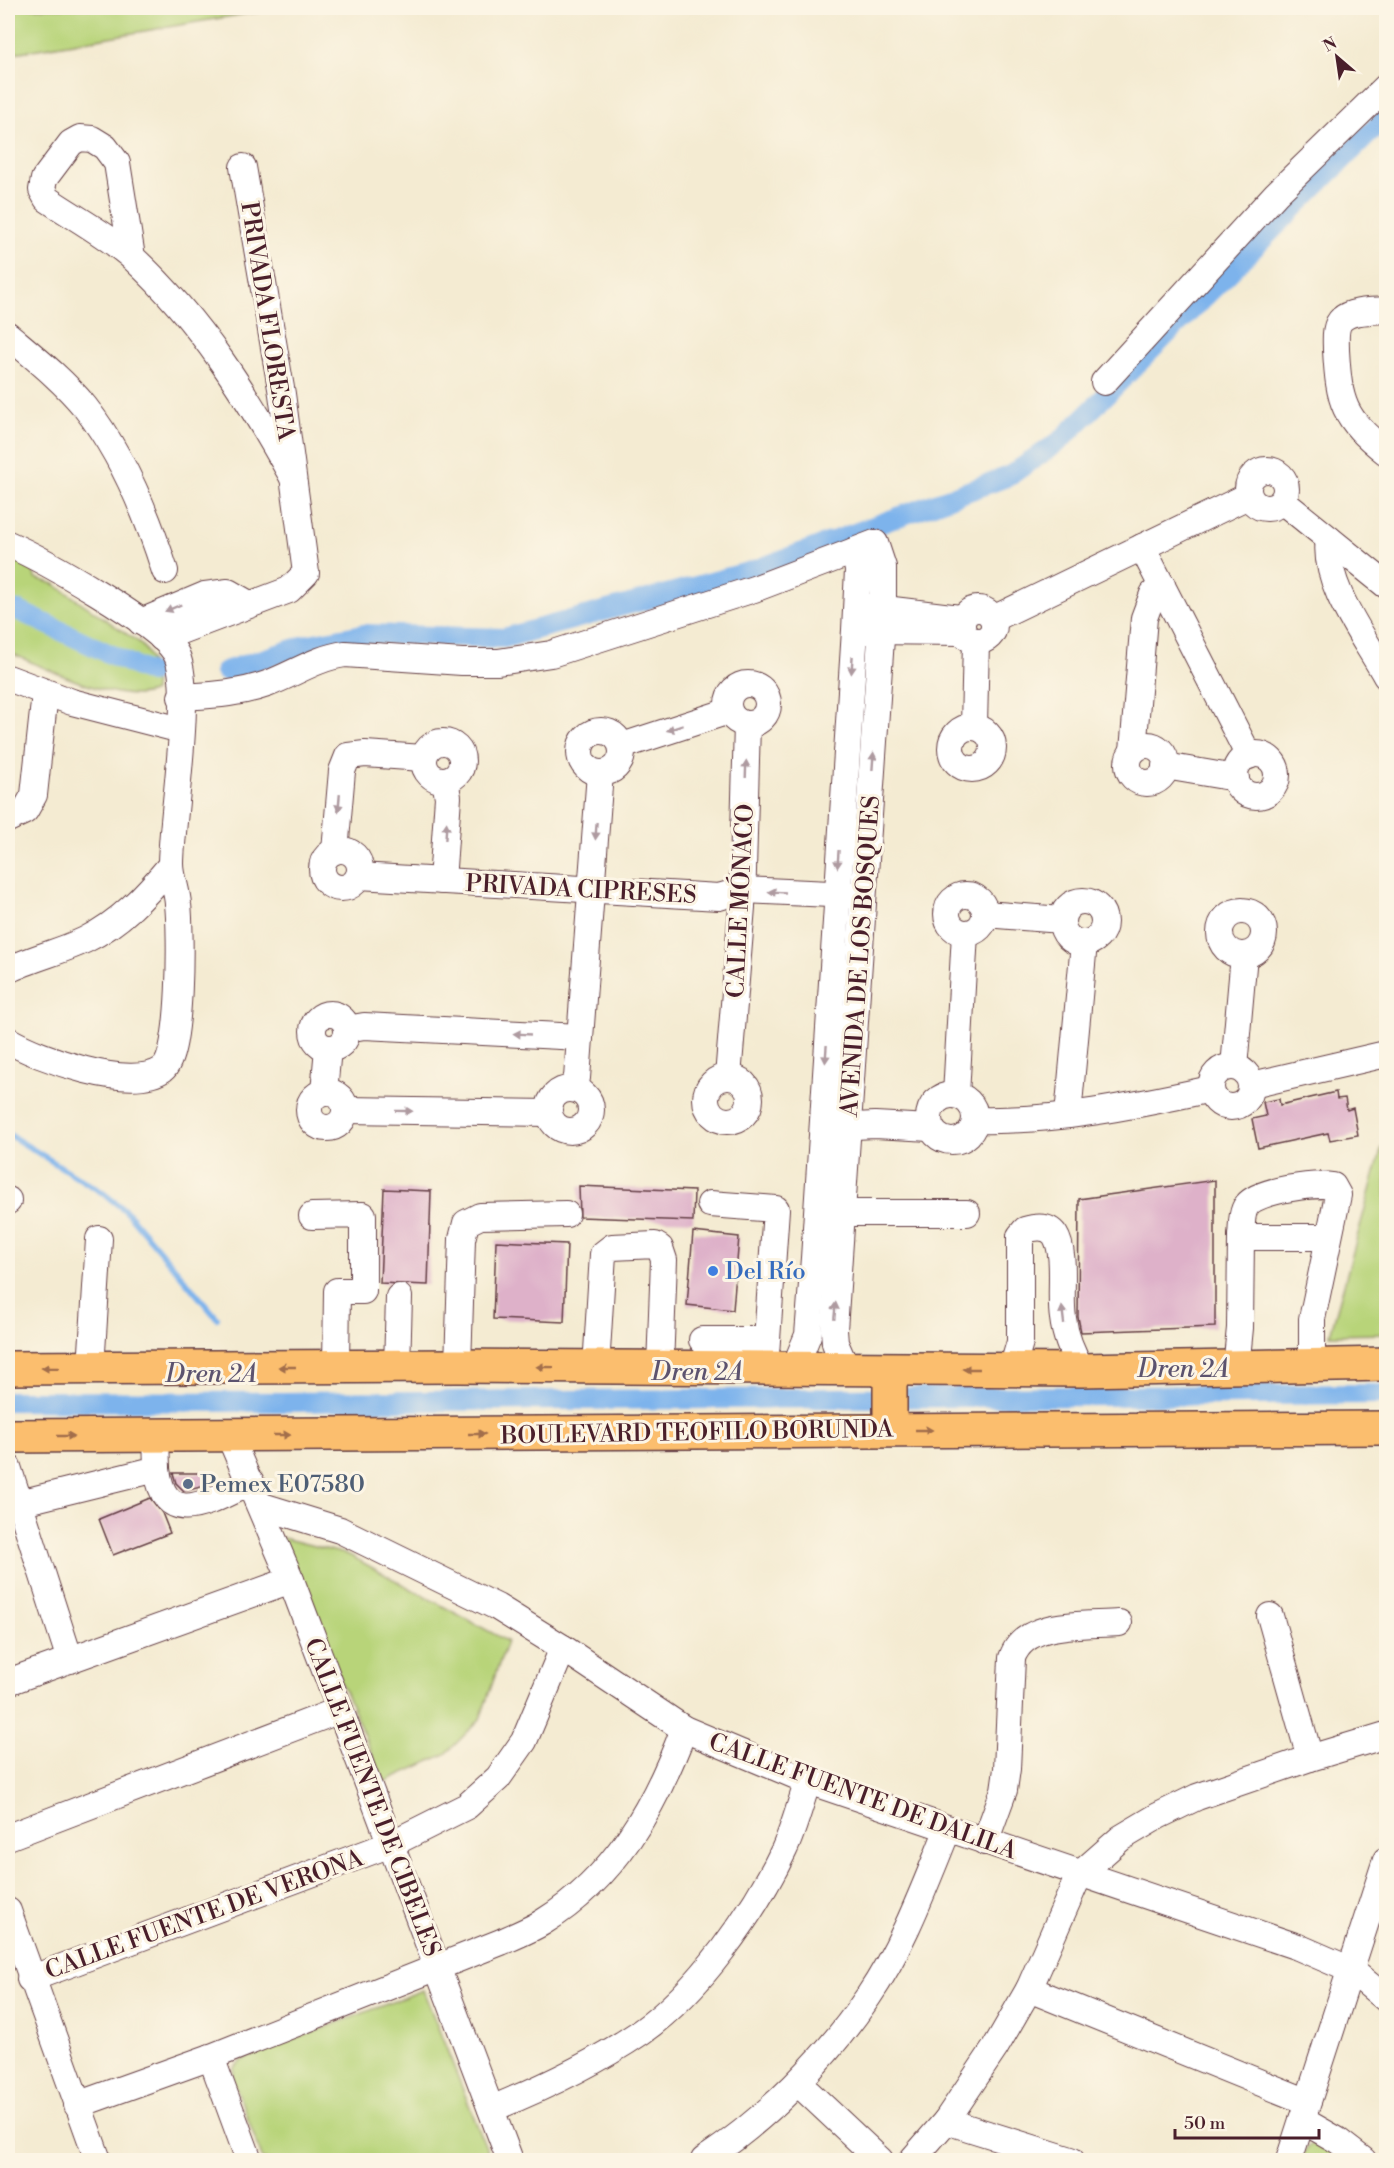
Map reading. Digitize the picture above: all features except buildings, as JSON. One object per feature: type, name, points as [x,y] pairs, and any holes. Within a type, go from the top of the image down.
[{"type":"main road","name":"BOULEVARD TEOFILO BORUNDA","points":[[8,1368],[660,1367],[718,1350],[846,1368],[890,1400],[1386,1428]]},
{"type":"main road","name":"BOULEVARD TEOFILO BORUNDA","points":[[8,1436],[751,1433],[1012,1369],[1386,1365]]},
{"type":"street","points":[[1104,382],[1276,194],[1386,87]]},
{"type":"street","name":"PRIVADA FLORESTA","points":[[132,257],[117,163],[112,154],[92,140],[80,138],[71,143],[44,178],[42,190],[47,199],[132,257],[201,330],[256,411],[292,476]]},
{"type":"street","name":"PRIVADA FLORESTA","points":[[162,638],[232,614],[249,604],[289,590],[306,573],[282,394],[243,167]]},
{"type":"street","points":[[1386,310],[1349,314],[1342,318],[1337,326],[1336,337],[1341,400],[1354,422],[1386,452]]},
{"type":"street","points":[[8,336],[42,363],[84,406],[104,434],[127,475],[154,537],[165,571]]},
{"type":"street","points":[[855,618],[991,634],[993,619],[1248,496],[1261,507],[1272,508],[1282,501],[1386,585]]},
{"type":"street","points":[[1329,538],[1328,567],[1335,584],[1386,676]]},
{"type":"street","points":[[8,544],[30,554],[141,622],[162,638],[174,651],[180,664],[181,698],[181,730],[171,865],[178,904],[178,995],[171,1057],[163,1069],[147,1075],[89,1071],[41,1057],[8,1040]]},
{"type":"street","points":[[181,698],[244,692],[270,683],[328,656],[345,654],[462,662],[521,660],[551,654],[754,589],[865,547]]},
{"type":"street","name":"AVENIDA DE LOS BOSQUES","points":[[775,1359],[808,1335],[858,570],[865,547]]},
{"type":"street","name":"AVENIDA DE LOS BOSQUES","points":[[846,1368],[835,1343],[834,1330],[883,621],[883,567],[865,547]]},
{"type":"street","points":[[1143,547],[1249,756]]},
{"type":"street","points":[[1162,585],[1153,594],[1144,618],[1133,751],[1128,767],[1139,781],[1156,780],[1166,766],[1236,778]]},
{"type":"street","points":[[141,622],[205,595],[228,592],[249,604]]},
{"type":"street","points":[[968,630],[974,726]]},
{"type":"street","points":[[8,678],[45,693],[181,730]]},
{"type":"street","points":[[8,819],[25,811],[34,795],[45,693]]},
{"type":"street","name":"CALLE MÓNACO","points":[[622,746],[738,717],[729,1077]]},
{"type":"street","points":[[607,732],[622,746],[620,762],[615,768],[600,773],[587,768],[580,756],[582,742],[593,733],[607,732]]},
{"type":"street","points":[[448,742],[455,746],[462,756],[460,770],[451,779],[445,781],[429,774],[423,758],[435,743],[448,742]]},
{"type":"street","name":"PRIVADA CIPRESES","points":[[423,758],[358,754],[348,756],[342,771],[335,851],[325,859],[322,867],[325,879],[330,884],[346,888],[357,881],[359,876],[864,905]]},
{"type":"street","points":[[1262,755],[1273,763],[1277,776],[1276,782],[1267,792],[1254,796],[1242,790],[1236,778],[1238,765],[1249,756],[1262,755]]},
{"type":"street","points":[[571,1089],[577,1078],[600,773]]},
{"type":"street","name":"PRIVADA CIPRESES","points":[[442,881],[448,797],[445,781]]},
{"type":"street","points":[[8,970],[85,940],[110,925],[143,899],[171,865]]},
{"type":"street","points":[[969,894],[984,907],[985,914],[977,930],[965,933],[952,928],[946,916],[950,902],[955,897],[969,894]]},
{"type":"street","points":[[1089,902],[1095,905],[1103,917],[1104,924],[1097,937],[1084,943],[1068,937],[1062,921],[1068,907],[1074,903],[1089,902]]},
{"type":"street","points":[[985,914],[1062,921]]},
{"type":"street","points":[[956,1095],[965,933]]},
{"type":"street","points":[[1068,1115],[1084,943]]},
{"type":"street","points":[[1234,1067],[1244,955]]},
{"type":"street","points":[[324,1092],[328,1048],[344,1041],[347,1029],[364,1026],[580,1037]]},
{"type":"street","points":[[1252,1084],[1386,1054]]},
{"type":"street","points":[[1234,1067],[1246,1073],[1252,1084],[1247,1100],[1234,1107],[1217,1102],[1211,1089],[1217,1073],[1234,1067]]},
{"type":"street","points":[[571,1089],[583,1093],[591,1105],[590,1118],[586,1125],[576,1131],[562,1130],[554,1124],[549,1113],[549,1107],[556,1094],[571,1089]]},
{"type":"street","points":[[976,1120],[1010,1121],[1068,1115],[1211,1089]]},
{"type":"street","points":[[324,1092],[339,1096],[345,1110],[336,1126],[325,1128],[314,1124],[308,1108],[314,1097],[324,1092]]},
{"type":"street","points":[[956,1095],[969,1101],[976,1120],[970,1134],[956,1142],[941,1139],[930,1122],[938,1100],[956,1095]]},
{"type":"street","points":[[345,1110],[549,1113]]},
{"type":"street","points":[[822,1117],[930,1122]]},
{"type":"street","points":[[850,1117],[875,1125],[930,1122]]},
{"type":"street","points":[[1236,1368],[1240,1328],[1241,1237],[1245,1207],[1250,1202],[1277,1191],[1324,1185],[1333,1186],[1338,1195],[1311,1327],[1312,1366]]},
{"type":"street","points":[[710,1204],[816,1210]]},
{"type":"street","points":[[775,1359],[772,1255],[776,1209]]},
{"type":"street","points":[[842,1213],[967,1213]]},
{"type":"street","points":[[458,1366],[462,1239],[466,1223],[480,1216],[566,1214]]},
{"type":"street","points":[[312,1216],[363,1215],[363,1291],[337,1291],[336,1367]]},
{"type":"street","points":[[1012,1369],[1020,1342],[1020,1236],[1025,1230],[1036,1227],[1047,1228],[1054,1234],[1060,1247],[1062,1318],[1071,1351],[1082,1370]]},
{"type":"street","points":[[1241,1237],[1329,1237]]},
{"type":"street","points":[[91,1368],[99,1239]]},
{"type":"street","points":[[596,1368],[603,1254],[612,1247],[655,1245],[660,1248],[664,1260],[660,1367]]},
{"type":"street","points":[[772,1255],[840,1260]]},
{"type":"street","points":[[397,1367],[399,1297]]},
{"type":"street","name":"CALLE FUENTE DE CIBELES","points":[[229,1435],[262,1506],[291,1580],[510,2160]]},
{"type":"street","points":[[156,1436],[157,1469],[161,1490],[173,1506],[182,1508],[197,1506],[251,1482]]},
{"type":"street","points":[[8,1467],[70,1660]]},
{"type":"street","points":[[19,1503],[157,1469]]},
{"type":"street","name":"CALLE FUENTE DE DALILA","points":[[262,1506],[340,1530],[497,1607],[684,1729],[808,1781],[1079,1875],[1298,1947],[1351,1970],[1386,1999]]},
{"type":"street","points":[[8,1682],[291,1580]]},
{"type":"street","points":[[1270,1616],[1310,1758]]},
{"type":"street","points":[[985,1842],[1004,1790],[1012,1658],[1016,1647],[1032,1633],[1050,1629],[1119,1623]]},
{"type":"street","name":"CALLE FUENTE DE VERONA","points":[[30,1979],[391,1844],[467,1806],[498,1778],[524,1741],[563,1648]]},
{"type":"street","points":[[8,1837],[340,1710]]},
{"type":"street","points":[[77,2105],[211,2057],[501,1942],[543,1922],[582,1893],[619,1855],[645,1817],[666,1777],[684,1729]]},
{"type":"street","points":[[912,2160],[946,2121],[995,2048],[1029,1989],[1079,1875],[1121,1839],[1158,1816],[1197,1797],[1310,1758],[1386,1735]]},
{"type":"street","points":[[491,2109],[536,2091],[577,2070],[642,2031],[702,1976],[740,1927],[784,1850],[808,1781]]},
{"type":"street","points":[[704,2160],[798,2083],[868,1997],[908,1926],[948,1829]]},
{"type":"street","points":[[1289,2160],[1386,1860]]},
{"type":"street","points":[[8,1911],[30,1979],[98,2160]]},
{"type":"street","points":[[1029,1989],[1305,2111],[1363,2160]]},
{"type":"street","points":[[211,2057],[249,2160]]},
{"type":"street","points":[[798,2083],[880,2160]]},
{"type":"street","points":[[946,2121],[1071,2160]]},
{"type":"green space","points":[[8,8],[281,8],[8,54]]},
{"type":"green space","points":[[8,557],[32,565],[35,578],[54,584],[140,643],[152,665],[154,691],[140,695],[102,690],[60,675],[8,652]]},
{"type":"green space","points":[[1386,1146],[1386,1334],[1330,1335],[1382,1147]]},
{"type":"green space","points":[[279,1537],[349,1555],[507,1641],[480,1719],[446,1754],[384,1782]]},
{"type":"green space","points":[[423,1990],[491,2160],[263,2160],[233,2079],[234,2067],[244,2059]]},
{"type":"green space","points":[[1317,2143],[1343,2160],[1301,2160],[1307,2148]]},
{"type":"waterway","points":[[225,671],[309,644],[363,634],[504,638],[752,571],[1009,476],[1060,441],[1386,117]]},
{"type":"waterway","points":[[8,609],[19,611],[150,673]]},
{"type":"waterway","points":[[8,1134],[103,1193],[126,1211],[217,1318]]},
{"type":"waterway","name":"Dren 2A","points":[[8,1401],[281,1402],[1386,1394]]},
{"type":"place","name":"Del Río","points":[[713,1271]]},
{"type":"place","name":"Pemex E07580","points":[[188,1484]]}]
